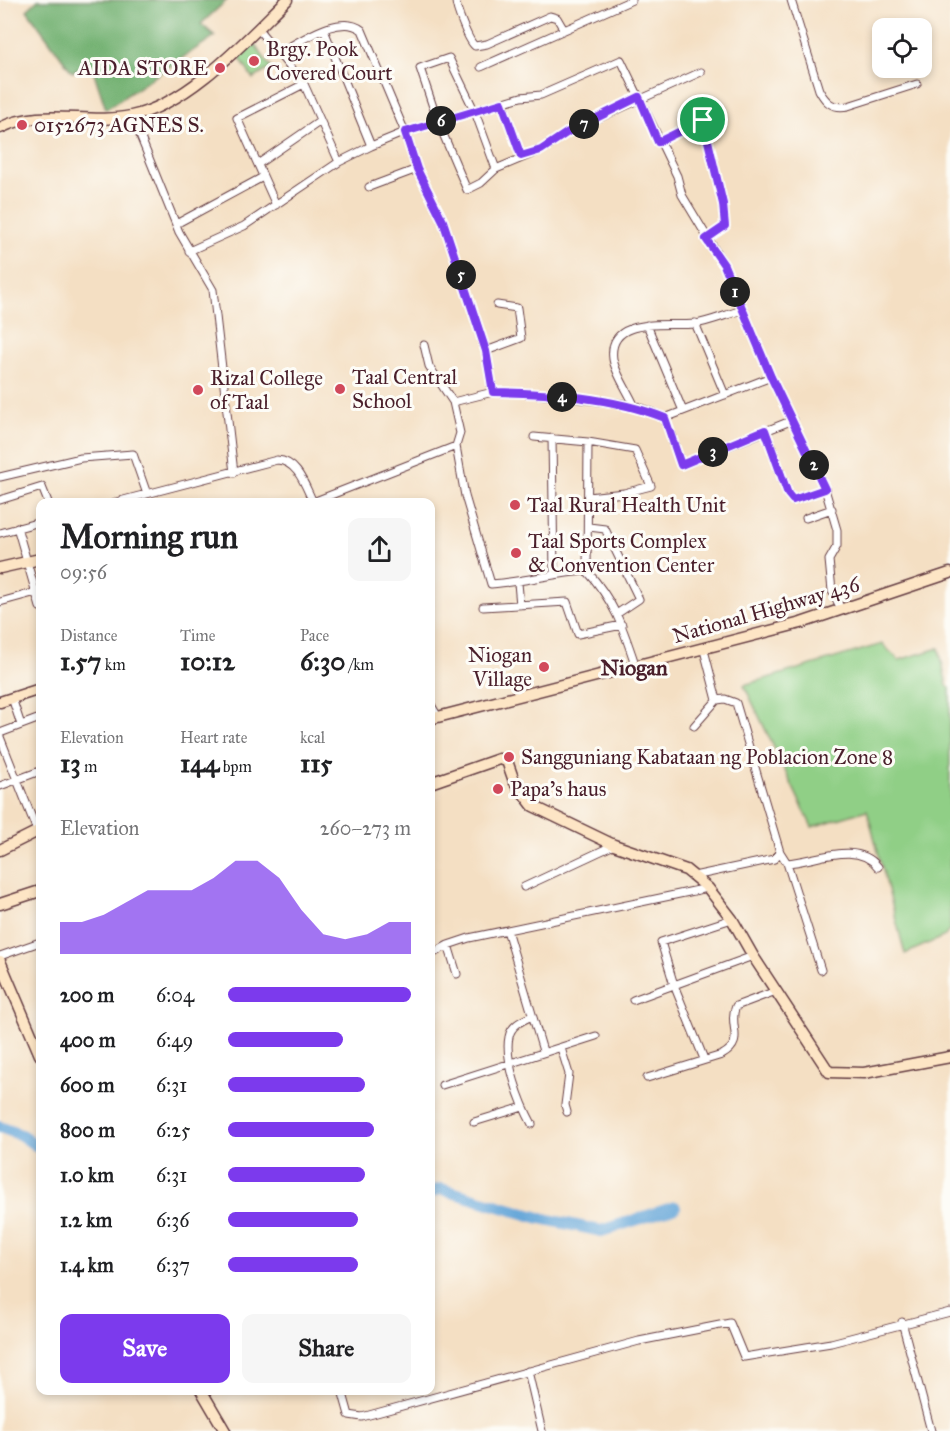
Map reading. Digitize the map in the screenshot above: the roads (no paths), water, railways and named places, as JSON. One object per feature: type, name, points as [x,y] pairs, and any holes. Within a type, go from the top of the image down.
[{"type":"street","points":[[0,128],[11,122],[46,117],[86,119],[132,116],[192,88],[287,0]]},
{"type":"street","points":[[456,0],[456,7],[463,19],[468,39],[475,46],[487,44],[550,16],[557,18],[564,30]]},
{"type":"street","points":[[482,67],[632,0]]},
{"type":"street","points":[[791,0],[819,90],[827,103],[848,106],[917,84]]},
{"type":"street","points":[[279,53],[324,30],[352,24],[362,30],[405,132],[417,169],[443,221],[486,351],[493,392]]},
{"type":"street","points":[[258,29],[304,84],[339,162]]},
{"type":"street","points":[[324,30],[371,146]]},
{"type":"street","points":[[496,169],[476,112],[449,58],[420,68],[438,122],[467,190],[481,183],[496,169],[521,156],[541,150],[568,132],[639,97],[701,72]]},
{"type":"street","points":[[189,251],[244,226],[339,162],[371,146],[438,122],[502,103],[541,95],[621,60],[658,142],[677,176],[682,195],[706,239],[724,265],[771,377],[825,489],[837,530],[837,546],[829,560],[832,591],[841,609]]},
{"type":"street","points":[[276,206],[237,118],[304,84]]},
{"type":"street","points":[[502,103],[521,156]]},
{"type":"street","points":[[658,142],[716,113]]},
{"type":"street","points":[[132,116],[176,224],[189,251],[213,290],[234,473]]},
{"type":"street","points":[[703,120],[723,204],[725,226],[706,239]]},
{"type":"street","points":[[258,164],[320,122]]},
{"type":"street","points":[[369,188],[417,169]]},
{"type":"street","points":[[176,224],[263,177]]},
{"type":"street","points":[[486,351],[521,338],[517,308],[497,305]]},
{"type":"street","points":[[634,405],[613,359],[615,342],[621,333],[632,327],[695,324],[743,310]]},
{"type":"street","points":[[695,324],[725,395]]},
{"type":"street","points":[[647,326],[683,411]]},
{"type":"street","points":[[424,345],[429,366],[453,402],[460,433],[456,446],[465,496],[491,584],[536,579],[554,573],[587,572]]},
{"type":"street","points":[[453,402],[493,392],[527,393],[634,405],[665,418],[771,377]]},
{"type":"street","points":[[665,418],[681,465],[793,420]]},
{"type":"street","points":[[765,430],[788,494],[793,500],[825,489]]},
{"type":"street","points":[[534,437],[588,442],[635,450],[651,486],[624,493],[588,497]]},
{"type":"street","points":[[552,438],[554,573]]},
{"type":"street","points":[[588,442],[587,572],[604,590],[618,613],[636,667]]},
{"type":"street","points":[[323,498],[456,446]]},
{"type":"street","points":[[0,477],[81,458],[133,454],[147,494]]},
{"type":"street","points":[[132,498],[277,460],[287,461],[294,468],[311,498]]},
{"type":"street","points":[[0,500],[42,487],[46,498]]},
{"type":"street","points":[[806,518],[832,509]]},
{"type":"street","points":[[0,532],[36,523]]},
{"type":"street","points":[[17,527],[36,587]]},
{"type":"street","points":[[589,527],[605,529],[639,599],[618,613]]},
{"type":"street","points":[[0,568],[36,560]]},
{"type":"street","name":"National Highway 436","points":[[435,718],[704,650],[950,573]]},
{"type":"street","points":[[518,582],[520,605]]},
{"type":"street","points":[[0,602],[36,593]]},
{"type":"street","points":[[483,607],[567,602],[578,634],[622,625]]},
{"type":"street","points":[[704,650],[717,700]]},
{"type":"street","points":[[0,702],[36,689]]},
{"type":"street","points":[[12,698],[21,725]]},
{"type":"street","points":[[694,726],[717,700],[725,699],[736,703],[780,852],[788,863],[820,970]]},
{"type":"street","points":[[36,719],[0,735],[36,823]]},
{"type":"street","points":[[435,781],[499,759],[507,761],[514,781],[533,806],[615,845],[686,870],[708,888],[732,919],[753,956],[829,1072],[864,1073],[950,1057]]},
{"type":"street","points":[[0,786],[36,772]]},
{"type":"street","points":[[0,850],[36,835]]},
{"type":"street","points":[[524,887],[615,845]]},
{"type":"street","points":[[694,876],[774,859],[780,852]]},
{"type":"street","points":[[788,863],[858,853],[872,860],[878,867]]},
{"type":"street","points":[[435,952],[448,945],[507,930],[708,888]]},
{"type":"street","points":[[0,904],[36,892]]},
{"type":"street","points":[[704,1059],[674,985],[661,942],[732,919]]},
{"type":"street","points":[[507,930],[543,1051]]},
{"type":"street","points":[[0,957],[36,944]]},
{"type":"street","points":[[448,945],[457,974]]},
{"type":"street","points":[[633,1000],[753,956]]},
{"type":"street","points":[[0,961],[36,1046]]},
{"type":"street","points":[[647,1078],[731,1050],[735,1041],[733,1012],[736,1006],[776,991]]},
{"type":"street","points":[[532,1016],[518,1022],[509,1036],[510,1063],[523,1107],[532,1124]]},
{"type":"street","points":[[442,1085],[596,1036]]},
{"type":"street","points":[[561,1048],[569,1074],[567,1112]]},
{"type":"street","points":[[474,1122],[523,1107]]},
{"type":"street","points":[[343,1395],[349,1414],[362,1417],[639,1341],[730,1323],[744,1357],[831,1343],[950,1312]]},
{"type":"street","points":[[902,1323],[931,1431]]},
{"type":"street","points":[[528,1371],[542,1431]]},
{"type":"street","points":[[204,1395],[225,1431]]},
{"type":"waterway","points":[[0,1127],[21,1135],[36,1145]]},
{"type":"waterway","points":[[435,1191],[441,1189],[540,1218],[601,1231],[675,1207]]},
{"type":"place","name":"Brgy. Pook Covered Court","points":[[254,61]]},
{"type":"place","name":"AIDA STORE","points":[[220,68]]},
{"type":"place","name":"0152673 AGNES S.","points":[[22,125]]},
{"type":"place","name":"Taal Central School","points":[[340,389]]},
{"type":"place","name":"Rizal College of Taal","points":[[198,390]]},
{"type":"place","name":"Taal Rural Health Unit","points":[[515,505]]},
{"type":"place","name":"Taal Sports Complex & Convention Center","points":[[516,553]]},
{"type":"place","name":"Niogan Village","points":[[544,667]]},
{"type":"place","name":"Sangguniang Kabataan ng Poblacion Zone 8","points":[[509,757]]},
{"type":"place","name":"Papa's haus","points":[[498,789]]},
{"type":"district","name":"Niogan","points":[[634,667]]}]
